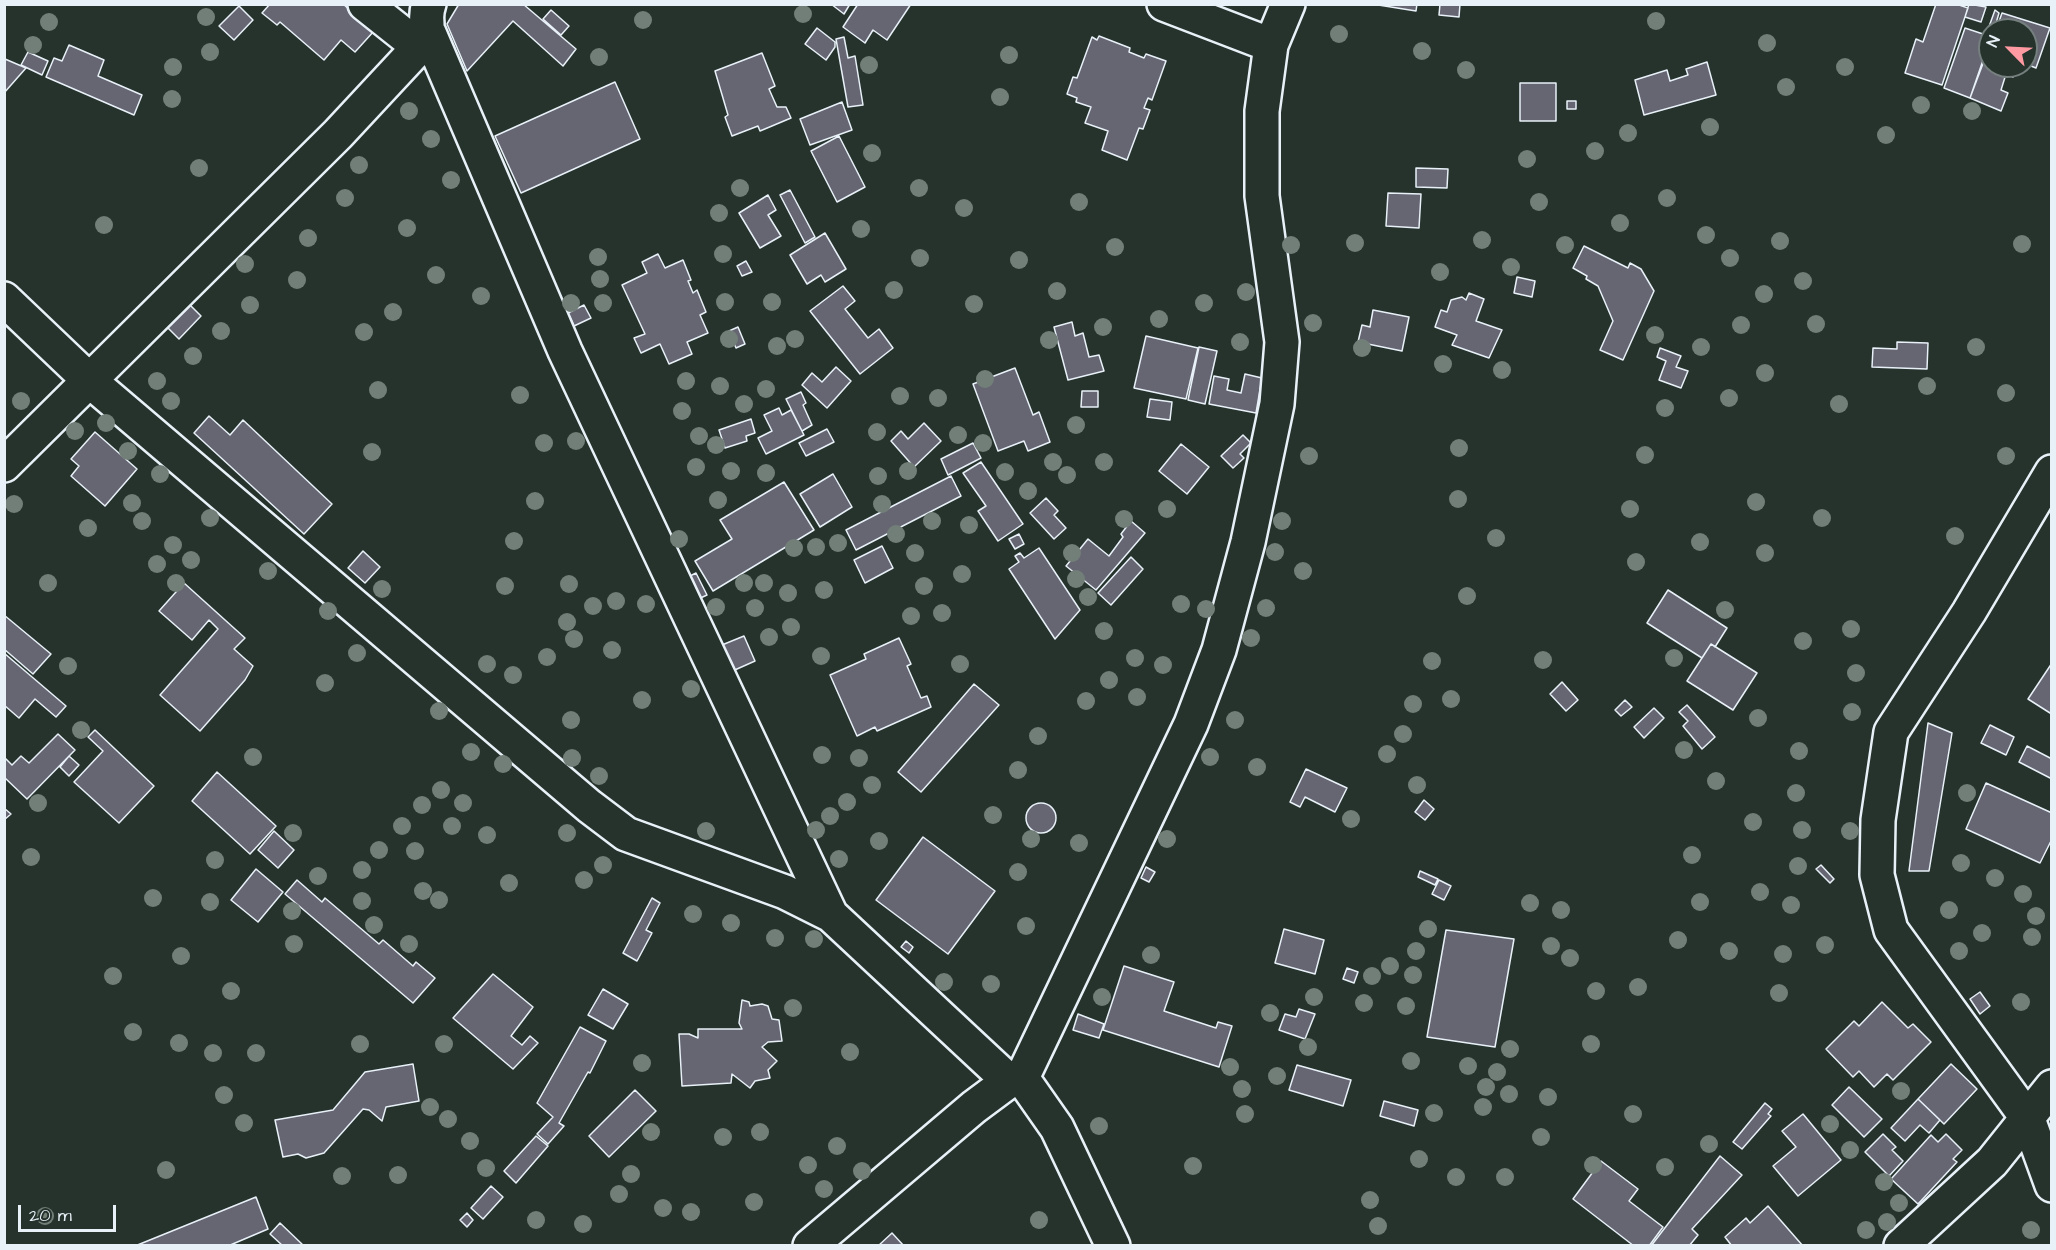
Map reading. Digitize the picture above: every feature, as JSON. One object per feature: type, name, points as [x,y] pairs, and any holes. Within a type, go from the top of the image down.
[{"type":"street","points":[[365,4],[426,28],[564,351],[831,915]]},
{"type":"street","points":[[1164,4],[1270,45]]},
{"type":"street","points":[[810,1245],[974,1107],[1015,1080],[1191,724],[1219,650],[1248,542],[1277,404],[1282,342],[1262,196],[1262,111],[1270,45],[1288,4]]},
{"type":"street","points":[[4,465],[338,134],[426,28]]},
{"type":"street","points":[[4,299],[90,381],[589,806],[626,834],[784,892],[831,915],[1015,1080],[1057,1128],[1113,1245]]},
{"type":"street","points":[[2052,472],[1969,612],[1891,732],[1878,820],[1877,875],[1891,930],[2028,1119],[2052,1185]]},
{"type":"street","points":[[1901,1245],[1992,1162],[2052,1087]]},
{"type":"building","points":[[270,4],[343,4],[374,31],[355,52],[341,40],[324,60],[280,22],[277,25],[262,13]]},
{"type":"building","points":[[459,4],[523,4],[576,49],[563,66],[513,21],[467,71],[447,24]]},
{"type":"building","points":[[831,4],[850,4],[844,14]]},
{"type":"building","points":[[858,4],[911,4],[887,40],[873,30],[865,43],[843,27]]},
{"type":"building","points":[[1372,4],[1417,4],[1416,11]]},
{"type":"building","points":[[1440,4],[1460,4],[1459,17],[1439,15]]},
{"type":"building","points":[[1936,4],[1956,4],[1968,8],[1942,85],[1905,73],[1916,39],[1923,42]]},
{"type":"building","points":[[1969,4],[1986,7],[1982,18],[1978,18],[1978,21],[1965,17]]},
{"type":"building","points":[[239,6],[253,20],[234,40],[219,26]]},
{"type":"building","points":[[551,10],[569,26],[561,35],[543,19]]},
{"type":"building","points":[[1995,10],[1999,13],[1998,18],[1992,18]]},
{"type":"building","points":[[2002,13],[2018,18],[2000,18]]},
{"type":"building","points":[[2038,24],[2050,28],[2038,62]]},
{"type":"building","points":[[817,28],[835,42],[835,47],[826,60],[805,44]]},
{"type":"building","points":[[1965,28],[1978,32],[1978,75],[1970,98],[1944,88]]},
{"type":"building","points":[[1099,36],[1130,48],[1129,52],[1144,58],[1146,54],[1166,61],[1152,100],[1148,98],[1144,108],[1150,110],[1143,129],[1139,128],[1127,160],[1102,150],[1108,131],[1085,123],[1091,107],[1076,102],[1077,98],[1067,94],[1073,77],[1077,78],[1092,37],[1097,40]]},
{"type":"building","points":[[844,37],[848,58],[855,56],[863,105],[848,107],[836,39]]},
{"type":"building","points":[[69,45],[104,60],[98,76],[142,95],[134,115],[46,77],[54,58],[62,61]]},
{"type":"building","points":[[28,52],[48,61],[42,75],[21,65]]},
{"type":"building","points":[[762,53],[775,86],[769,89],[777,107],[786,107],[791,118],[760,131],[758,126],[732,136],[725,117],[728,115],[715,71]]},
{"type":"building","points":[[4,59],[26,68],[4,93]]},
{"type":"building","points":[[1707,62],[1716,95],[1644,115],[1635,80],[1667,70],[1670,81],[1688,75],[1686,69]]},
{"type":"building","points":[[1978,77],[2005,78],[2001,90],[2008,93],[2001,111],[1970,98]]},
{"type":"building","points":[[615,82],[640,139],[521,193],[495,136]]},
{"type":"building","points":[[1520,83],[1556,83],[1556,121],[1520,121]]},
{"type":"building","points":[[1567,101],[1576,101],[1576,109],[1567,109]]},
{"type":"building","points":[[842,102],[852,130],[810,145],[800,119]]},
{"type":"building","points":[[839,136],[865,187],[837,202],[811,151]]},
{"type":"building","points":[[1416,168],[1448,169],[1447,188],[1416,187]]},
{"type":"building","points":[[790,190],[815,237],[805,243],[780,195]]},
{"type":"building","points":[[1388,193],[1421,194],[1419,228],[1386,226]]},
{"type":"building","points":[[768,195],[776,210],[768,215],[781,236],[760,248],[739,213]]},
{"type":"building","points":[[825,233],[846,269],[825,282],[821,275],[807,284],[790,255]]},
{"type":"building","points":[[1584,246],[1628,268],[1630,263],[1641,269],[1654,291],[1623,360],[1600,350],[1613,321],[1598,286],[1573,268]]},
{"type":"building","points":[[658,254],[665,268],[683,260],[691,280],[688,281],[693,293],[697,290],[706,312],[700,315],[708,333],[687,342],[692,354],[669,364],[660,344],[641,353],[634,338],[645,334],[622,285],[647,273],[642,262]]},
{"type":"building","points":[[746,261],[752,272],[742,276],[737,266]]},
{"type":"building","points":[[1517,277],[1535,281],[1532,297],[1514,293]]},
{"type":"building","points":[[843,286],[855,301],[845,309],[868,338],[879,329],[893,348],[860,374],[810,311]]},
{"type":"building","points":[[1469,293],[1484,299],[1476,321],[1502,330],[1489,358],[1452,345],[1457,335],[1435,327],[1441,310],[1447,312],[1451,300],[1462,297],[1466,300]]},
{"type":"building","points":[[189,304],[201,316],[179,339],[167,327]]},
{"type":"building","points":[[584,305],[591,318],[574,326],[568,313]]},
{"type":"building","points":[[1373,310],[1409,317],[1402,351],[1358,342],[1362,325],[1370,327]]},
{"type":"building","points":[[1072,322],[1075,336],[1083,333],[1089,357],[1099,355],[1104,371],[1068,380],[1054,327]]},
{"type":"building","points":[[738,327],[745,344],[736,348],[729,331]]},
{"type":"building","points":[[1146,336],[1198,348],[1186,399],[1134,388]]},
{"type":"building","points":[[1897,342],[1928,343],[1927,369],[1872,367],[1873,348],[1897,349]]},
{"type":"building","points":[[1199,347],[1217,351],[1205,404],[1188,400]]},
{"type":"building","points":[[1660,348],[1681,356],[1676,367],[1688,371],[1681,388],[1659,380],[1666,361],[1657,357]]},
{"type":"building","points":[[836,367],[851,381],[827,408],[802,385],[812,373],[822,382]]},
{"type":"building","points":[[1015,368],[1033,415],[1039,412],[1050,442],[1028,451],[1024,441],[998,451],[973,384]]},
{"type":"building","points":[[1245,374],[1262,378],[1256,413],[1209,404],[1214,376],[1229,379],[1227,390],[1241,393]]},
{"type":"building","points":[[1082,391],[1098,391],[1098,407],[1081,407]]},
{"type":"building","points":[[801,392],[806,403],[803,405],[812,425],[802,431],[786,399]]},
{"type":"building","points":[[1150,399],[1172,402],[1170,420],[1147,417]]},
{"type":"building","points":[[779,408],[782,415],[791,410],[804,435],[766,454],[758,438],[772,431],[764,415]]},
{"type":"building","points":[[209,416],[230,435],[243,420],[332,504],[304,534],[194,433]]},
{"type":"building","points":[[751,419],[755,433],[746,436],[747,441],[725,448],[719,430]]},
{"type":"building","points":[[924,423],[941,441],[914,467],[891,441],[901,431],[908,439]]},
{"type":"building","points":[[827,429],[834,442],[806,456],[799,443]]},
{"type":"building","points":[[95,432],[137,469],[105,506],[71,476],[79,466],[71,459]]},
{"type":"building","points":[[1243,435],[1251,443],[1240,454],[1244,458],[1233,468],[1221,456]]},
{"type":"building","points":[[973,443],[981,458],[948,475],[941,459]]},
{"type":"building","points":[[1181,444],[1209,467],[1187,494],[1159,471]]},
{"type":"building","points":[[981,462],[1023,524],[998,541],[978,511],[986,506],[963,473]]},
{"type":"building","points":[[833,474],[852,507],[820,527],[800,494]]},
{"type":"building","points":[[951,476],[961,496],[856,550],[846,530]]},
{"type":"building","points":[[784,482],[814,530],[713,591],[695,561],[732,539],[720,520]]},
{"type":"building","points":[[1046,498],[1058,511],[1054,515],[1066,528],[1054,539],[1030,513]]},
{"type":"building","points":[[1131,521],[1145,533],[1096,590],[1066,566],[1088,539],[1109,556]]},
{"type":"building","points":[[1019,534],[1024,544],[1015,549],[1009,539]]},
{"type":"building","points":[[882,546],[893,568],[865,583],[854,560]]},
{"type":"building","points":[[1039,548],[1080,610],[1055,639],[1009,569],[1019,562],[1015,556],[1020,553],[1024,558]]},
{"type":"building","points":[[363,551],[380,567],[365,583],[348,568]]},
{"type":"building","points":[[1131,557],[1143,569],[1111,605],[1098,593]]},
{"type":"building","points":[[696,573],[707,595],[694,601],[684,579]]},
{"type":"building","points":[[184,583],[245,638],[234,649],[253,666],[245,680],[200,731],[160,695],[218,629],[209,620],[192,640],[159,611]]},
{"type":"building","points":[[1668,590],[1727,628],[1715,647],[1711,644],[1702,658],[1647,623]]},
{"type":"building","points":[[4,615],[51,654],[33,674],[4,649]]},
{"type":"building","points":[[744,636],[755,661],[728,673],[717,647]]},
{"type":"building","points":[[899,638],[911,664],[907,666],[921,698],[927,696],[931,707],[877,731],[875,727],[857,736],[830,675],[866,659],[864,654]]},
{"type":"building","points":[[1711,644],[1757,673],[1733,710],[1687,681]]},
{"type":"building","points":[[4,653],[66,706],[56,717],[35,699],[19,718],[4,705]]},
{"type":"building","points":[[2052,663],[2052,712],[2050,713],[2028,699]]},
{"type":"building","points":[[1562,682],[1578,700],[1566,711],[1550,694]]},
{"type":"building","points":[[974,684],[999,705],[921,792],[898,772]]},
{"type":"building","points":[[1625,700],[1632,707],[1621,716],[1615,710]]},
{"type":"building","points":[[1687,705],[1715,737],[1702,749],[1683,726],[1688,721],[1679,712]]},
{"type":"building","points":[[1654,708],[1664,718],[1644,738],[1634,727]]},
{"type":"building","points":[[1928,723],[1952,733],[1929,871],[1909,871]]},
{"type":"building","points":[[1990,725],[2014,737],[2006,755],[1981,743]]},
{"type":"building","points":[[95,730],[154,786],[119,823],[74,782],[103,751],[88,737]]},
{"type":"building","points":[[58,734],[75,750],[27,799],[4,777],[4,757],[12,765],[21,756],[29,763]]},
{"type":"building","points":[[2027,746],[2052,759],[2052,779],[2019,762]]},
{"type":"building","points":[[69,756],[79,765],[69,776],[60,767]]},
{"type":"building","points":[[1306,769],[1347,788],[1335,812],[1305,797],[1300,807],[1290,802]]},
{"type":"building","points":[[217,772],[276,826],[250,854],[192,801]]},
{"type":"building","points":[[1986,783],[2052,813],[2052,839],[2040,863],[1966,829]]},
{"type":"building","points":[[1424,800],[1434,809],[1425,820],[1415,812]]},
{"type":"building","points":[[1041,803],[1052,807],[1056,818],[1052,829],[1041,833],[1030,829],[1026,818],[1030,807]]},
{"type":"building","points":[[4,808],[11,814],[4,820]]},
{"type":"building","points":[[274,831],[294,850],[278,868],[258,850]]},
{"type":"building","points":[[923,837],[995,891],[948,954],[876,900]]},
{"type":"building","points":[[1821,865],[1834,879],[1830,883],[1816,869]]},
{"type":"building","points":[[1146,867],[1155,872],[1149,882],[1141,878]]},
{"type":"building","points":[[256,869],[283,892],[258,922],[231,900]]},
{"type":"building","points":[[1420,871],[1438,879],[1435,885],[1418,877]]},
{"type":"building","points":[[297,880],[322,902],[325,898],[379,944],[383,940],[413,966],[416,962],[435,978],[413,1003],[285,894]]},
{"type":"building","points":[[1439,880],[1451,886],[1444,900],[1432,894]]},
{"type":"building","points":[[652,898],[660,903],[646,930],[652,933],[637,961],[623,953]]},
{"type":"building","points":[[1284,929],[1324,940],[1315,974],[1275,963]]},
{"type":"building","points":[[1446,930],[1514,939],[1495,1047],[1427,1037]]},
{"type":"building","points":[[906,941],[913,947],[909,953],[901,947]]},
{"type":"building","points":[[1124,966],[1174,982],[1164,1011],[1216,1028],[1218,1022],[1232,1026],[1219,1067],[1103,1030]]},
{"type":"building","points":[[1347,968],[1358,972],[1354,983],[1343,979]]},
{"type":"building","points":[[493,974],[533,1007],[511,1036],[522,1045],[530,1036],[538,1043],[513,1069],[453,1018]]},
{"type":"building","points":[[603,989],[628,1004],[613,1029],[588,1015]]},
{"type":"building","points":[[1980,992],[1990,1006],[1980,1014],[1970,999]]},
{"type":"building","points":[[742,1000],[749,1002],[750,1006],[762,1004],[768,1006],[772,1019],[779,1020],[782,1041],[768,1042],[762,1047],[777,1061],[768,1070],[770,1078],[755,1081],[750,1088],[732,1074],[731,1083],[682,1086],[679,1034],[689,1034],[698,1038],[698,1029],[742,1029],[739,1023]]},
{"type":"building","points":[[1882,1002],[1908,1028],[1913,1024],[1931,1042],[1893,1080],[1887,1074],[1874,1087],[1859,1071],[1853,1077],[1826,1049],[1854,1021],[1859,1026]]},
{"type":"building","points":[[1299,1009],[1315,1014],[1305,1039],[1279,1030],[1285,1014],[1296,1017]]},
{"type":"building","points":[[1078,1014],[1104,1024],[1099,1038],[1073,1030]]},
{"type":"building","points":[[580,1027],[606,1041],[590,1073],[588,1072],[559,1123],[564,1126],[548,1144],[537,1134],[553,1117],[537,1103]]},
{"type":"building","points":[[413,1064],[419,1101],[386,1107],[382,1121],[369,1110],[363,1109],[324,1153],[306,1158],[298,1154],[283,1157],[275,1120],[333,1110],[365,1072]]},
{"type":"building","points":[[1951,1064],[1977,1089],[1944,1124],[1918,1099]]},
{"type":"building","points":[[1297,1065],[1351,1080],[1343,1106],[1289,1090]]},
{"type":"building","points":[[1849,1087],[1882,1119],[1864,1137],[1832,1105]]},
{"type":"building","points":[[635,1090],[656,1111],[609,1157],[589,1136]]},
{"type":"building","points":[[1918,1099],[1940,1120],[1929,1133],[1920,1125],[1905,1141],[1891,1128]]},
{"type":"building","points":[[1384,1101],[1418,1110],[1414,1126],[1380,1116]]},
{"type":"building","points":[[1765,1103],[1772,1109],[1768,1114],[1771,1116],[1742,1149],[1733,1142]]},
{"type":"building","points":[[1803,1114],[1841,1160],[1798,1196],[1773,1166],[1796,1147],[1782,1131]]},
{"type":"building","points":[[1883,1134],[1896,1147],[1892,1150],[1903,1161],[1889,1176],[1865,1152]]},
{"type":"building","points":[[1946,1134],[1962,1150],[1953,1159],[1957,1162],[1918,1204],[1891,1179],[1931,1135],[1938,1142]]},
{"type":"building","points":[[536,1136],[548,1146],[516,1183],[504,1171]]},
{"type":"building","points":[[1720,1156],[1742,1175],[1692,1229],[1698,1235],[1689,1246],[1651,1246]]},
{"type":"building","points":[[1601,1161],[1638,1189],[1629,1201],[1663,1227],[1649,1246],[1634,1246],[1573,1199]]},
{"type":"building","points":[[491,1186],[503,1197],[483,1219],[471,1208]]},
{"type":"building","points":[[256,1197],[268,1229],[228,1246],[135,1246]]},
{"type":"building","points":[[1768,1206],[1803,1246],[1732,1246],[1725,1237],[1746,1218],[1750,1223]]},
{"type":"building","points":[[467,1213],[473,1220],[467,1227],[460,1220]]},
{"type":"building","points":[[280,1223],[304,1246],[283,1246],[270,1234]]},
{"type":"building","points":[[892,1233],[904,1246],[878,1246]]}]
